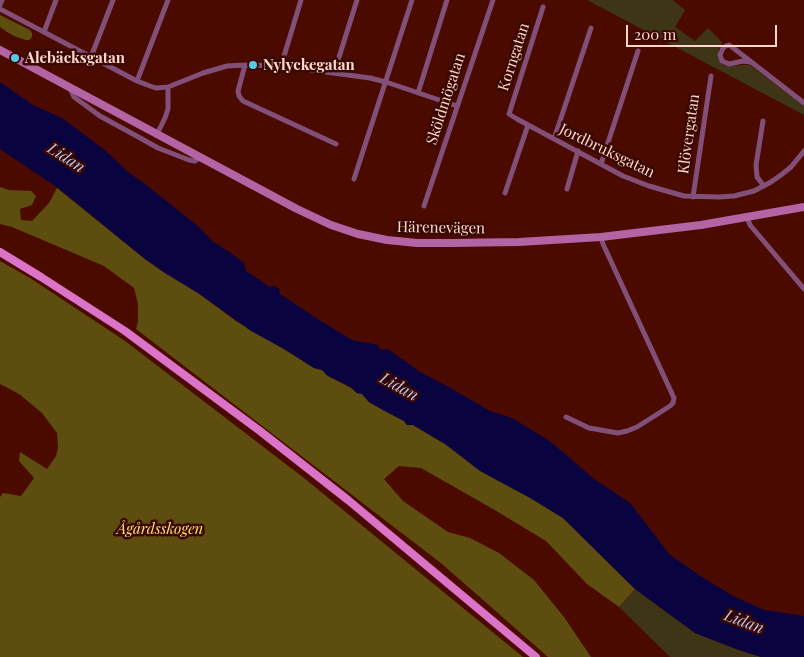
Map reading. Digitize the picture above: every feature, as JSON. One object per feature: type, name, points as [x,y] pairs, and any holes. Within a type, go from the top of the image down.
[{"type":"main road","points":[[0,252],[125,331],[260,431],[356,506],[536,657]]},
{"type":"street","points":[[2,0],[0,7],[137,81],[156,88],[168,87],[215,69],[233,65],[281,66],[386,82],[457,106]]},
{"type":"street","points":[[44,32],[56,0]]},
{"type":"street","points":[[91,57],[113,0]]},
{"type":"street","points":[[137,81],[168,0]]},
{"type":"street","points":[[281,66],[301,0]]},
{"type":"street","points":[[334,73],[357,0]]},
{"type":"street","points":[[354,179],[412,0]]},
{"type":"street","points":[[418,93],[447,0]]},
{"type":"street","name":"Sköldmögatan","points":[[424,206],[492,0]]},
{"type":"street","name":"Korngatan","points":[[509,114],[543,7]]},
{"type":"street","points":[[554,139],[591,28]]},
{"type":"street","points":[[750,62],[743,61],[728,64],[722,61],[720,55],[723,48],[729,45],[804,103]]},
{"type":"street","name":"Härenevägen","points":[[0,50],[297,209],[324,222],[358,234],[387,240],[417,243],[452,243],[519,242],[601,237],[701,225],[804,207]]},
{"type":"street","points":[[601,164],[638,51]]},
{"type":"street","points":[[245,65],[238,91],[241,100],[336,144]]},
{"type":"street","name":"Klövergatan","points":[[693,197],[711,76]]},
{"type":"street","points":[[69,87],[74,98],[100,116],[158,148],[189,160],[195,161],[200,157]]},
{"type":"street","points":[[157,134],[167,114],[169,104],[168,87]]},
{"type":"street","name":"Jordbruksgatan","points":[[509,114],[623,176],[675,194],[693,197],[734,196],[764,186],[788,170],[804,151]]},
{"type":"street","points":[[763,121],[756,169],[757,177],[764,186]]},
{"type":"street","points":[[505,193],[528,125]]},
{"type":"street","points":[[567,189],[578,151]]},
{"type":"street","points":[[747,218],[750,226],[804,289]]},
{"type":"street","points":[[566,417],[589,428],[618,433],[628,431],[656,415],[670,406],[674,398],[601,237]]},
{"type":"shaded area","points":[[587,0],[673,0],[685,10],[675,27],[695,41],[708,28],[723,43],[719,48],[718,56],[723,65],[750,65],[804,106],[804,115]]},
{"type":"shaded area","points":[[635,589],[695,633],[761,657],[670,657],[619,607]]},
{"type":"green space","points":[[0,15],[30,30],[32,37],[26,40],[7,32],[0,27]]},
{"type":"green space","points":[[0,187],[9,190],[31,191],[36,196],[32,205],[20,209],[21,220],[32,221],[49,203],[57,188],[145,259],[198,293],[236,321],[314,368],[322,370],[328,376],[357,393],[362,394],[369,402],[404,421],[407,425],[413,425],[445,444],[563,518],[635,589],[619,607],[587,584],[546,541],[421,468],[399,466],[384,479],[403,501],[448,532],[470,538],[499,553],[534,580],[564,617],[591,657],[548,657],[442,564],[136,329],[138,304],[134,288],[104,266],[12,227],[0,224]]},
{"type":"green space","name":"Ågårdsskogen","points":[[0,261],[30,278],[125,341],[304,478],[523,657],[0,657],[0,497],[3,493],[21,496],[34,478],[19,461],[20,452],[47,469],[56,456],[58,448],[57,433],[42,413],[19,394],[0,384]]},
{"type":"water","name":"Lidan","points":[[0,82],[33,105],[62,118],[106,151],[128,172],[199,227],[212,241],[244,263],[246,271],[270,287],[275,286],[279,289],[280,294],[319,320],[352,340],[378,345],[382,350],[388,349],[420,372],[490,411],[512,418],[551,442],[594,479],[630,503],[670,555],[702,577],[733,596],[764,610],[804,616],[804,657],[761,657],[695,633],[635,589],[563,518],[480,471],[445,444],[413,425],[407,425],[404,421],[369,402],[362,394],[357,393],[351,387],[328,376],[322,370],[314,368],[251,331],[198,293],[145,259],[58,188],[0,149]]},
{"type":"place","name":"Alebäcksgatan","points":[[15,58]]},
{"type":"place","name":"Nylyckegatan","points":[[253,65]]}]
